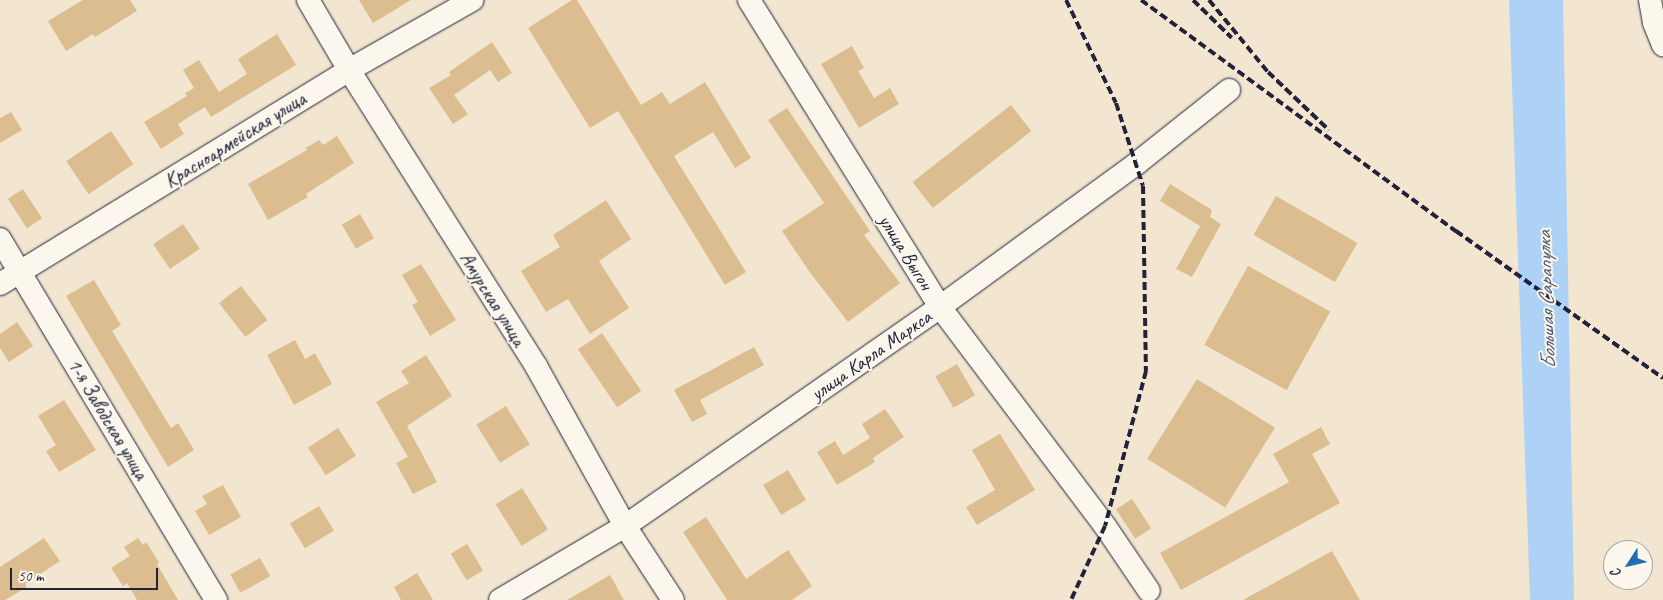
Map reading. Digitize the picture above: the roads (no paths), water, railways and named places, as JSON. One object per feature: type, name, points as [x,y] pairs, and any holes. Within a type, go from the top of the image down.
[{"type":"street","name":"Амурская улица","points":[[308,0],[349,70],[536,366],[625,526],[673,600]]},
{"type":"street","name":"Красноармейская улица","points":[[0,284],[349,70],[472,0]]},
{"type":"street","name":"улица Выгон","points":[[749,0],[940,307],[1105,526],[1149,591]]},
{"type":"street","points":[[1650,0],[1654,23],[1663,45]]},
{"type":"street","name":"улица Карла Маркса","points":[[500,600],[625,526],[940,307],[1136,164],[1229,90]]},
{"type":"street","name":"1-я Заводская улица","points":[[0,239],[216,600]]},
{"type":"water","name":"Большая Сарапулка","points":[[1509,0],[1563,0],[1574,600],[1530,600]]},
{"type":"railway","points":[[1066,0],[1116,103],[1143,186],[1146,371],[1105,526],[1071,600]]},
{"type":"railway","points":[[1141,0],[1456,231],[1663,378]]},
{"type":"railway","points":[[1193,0],[1232,38]]},
{"type":"railway","points":[[1209,0],[1268,72],[1329,130]]}]
